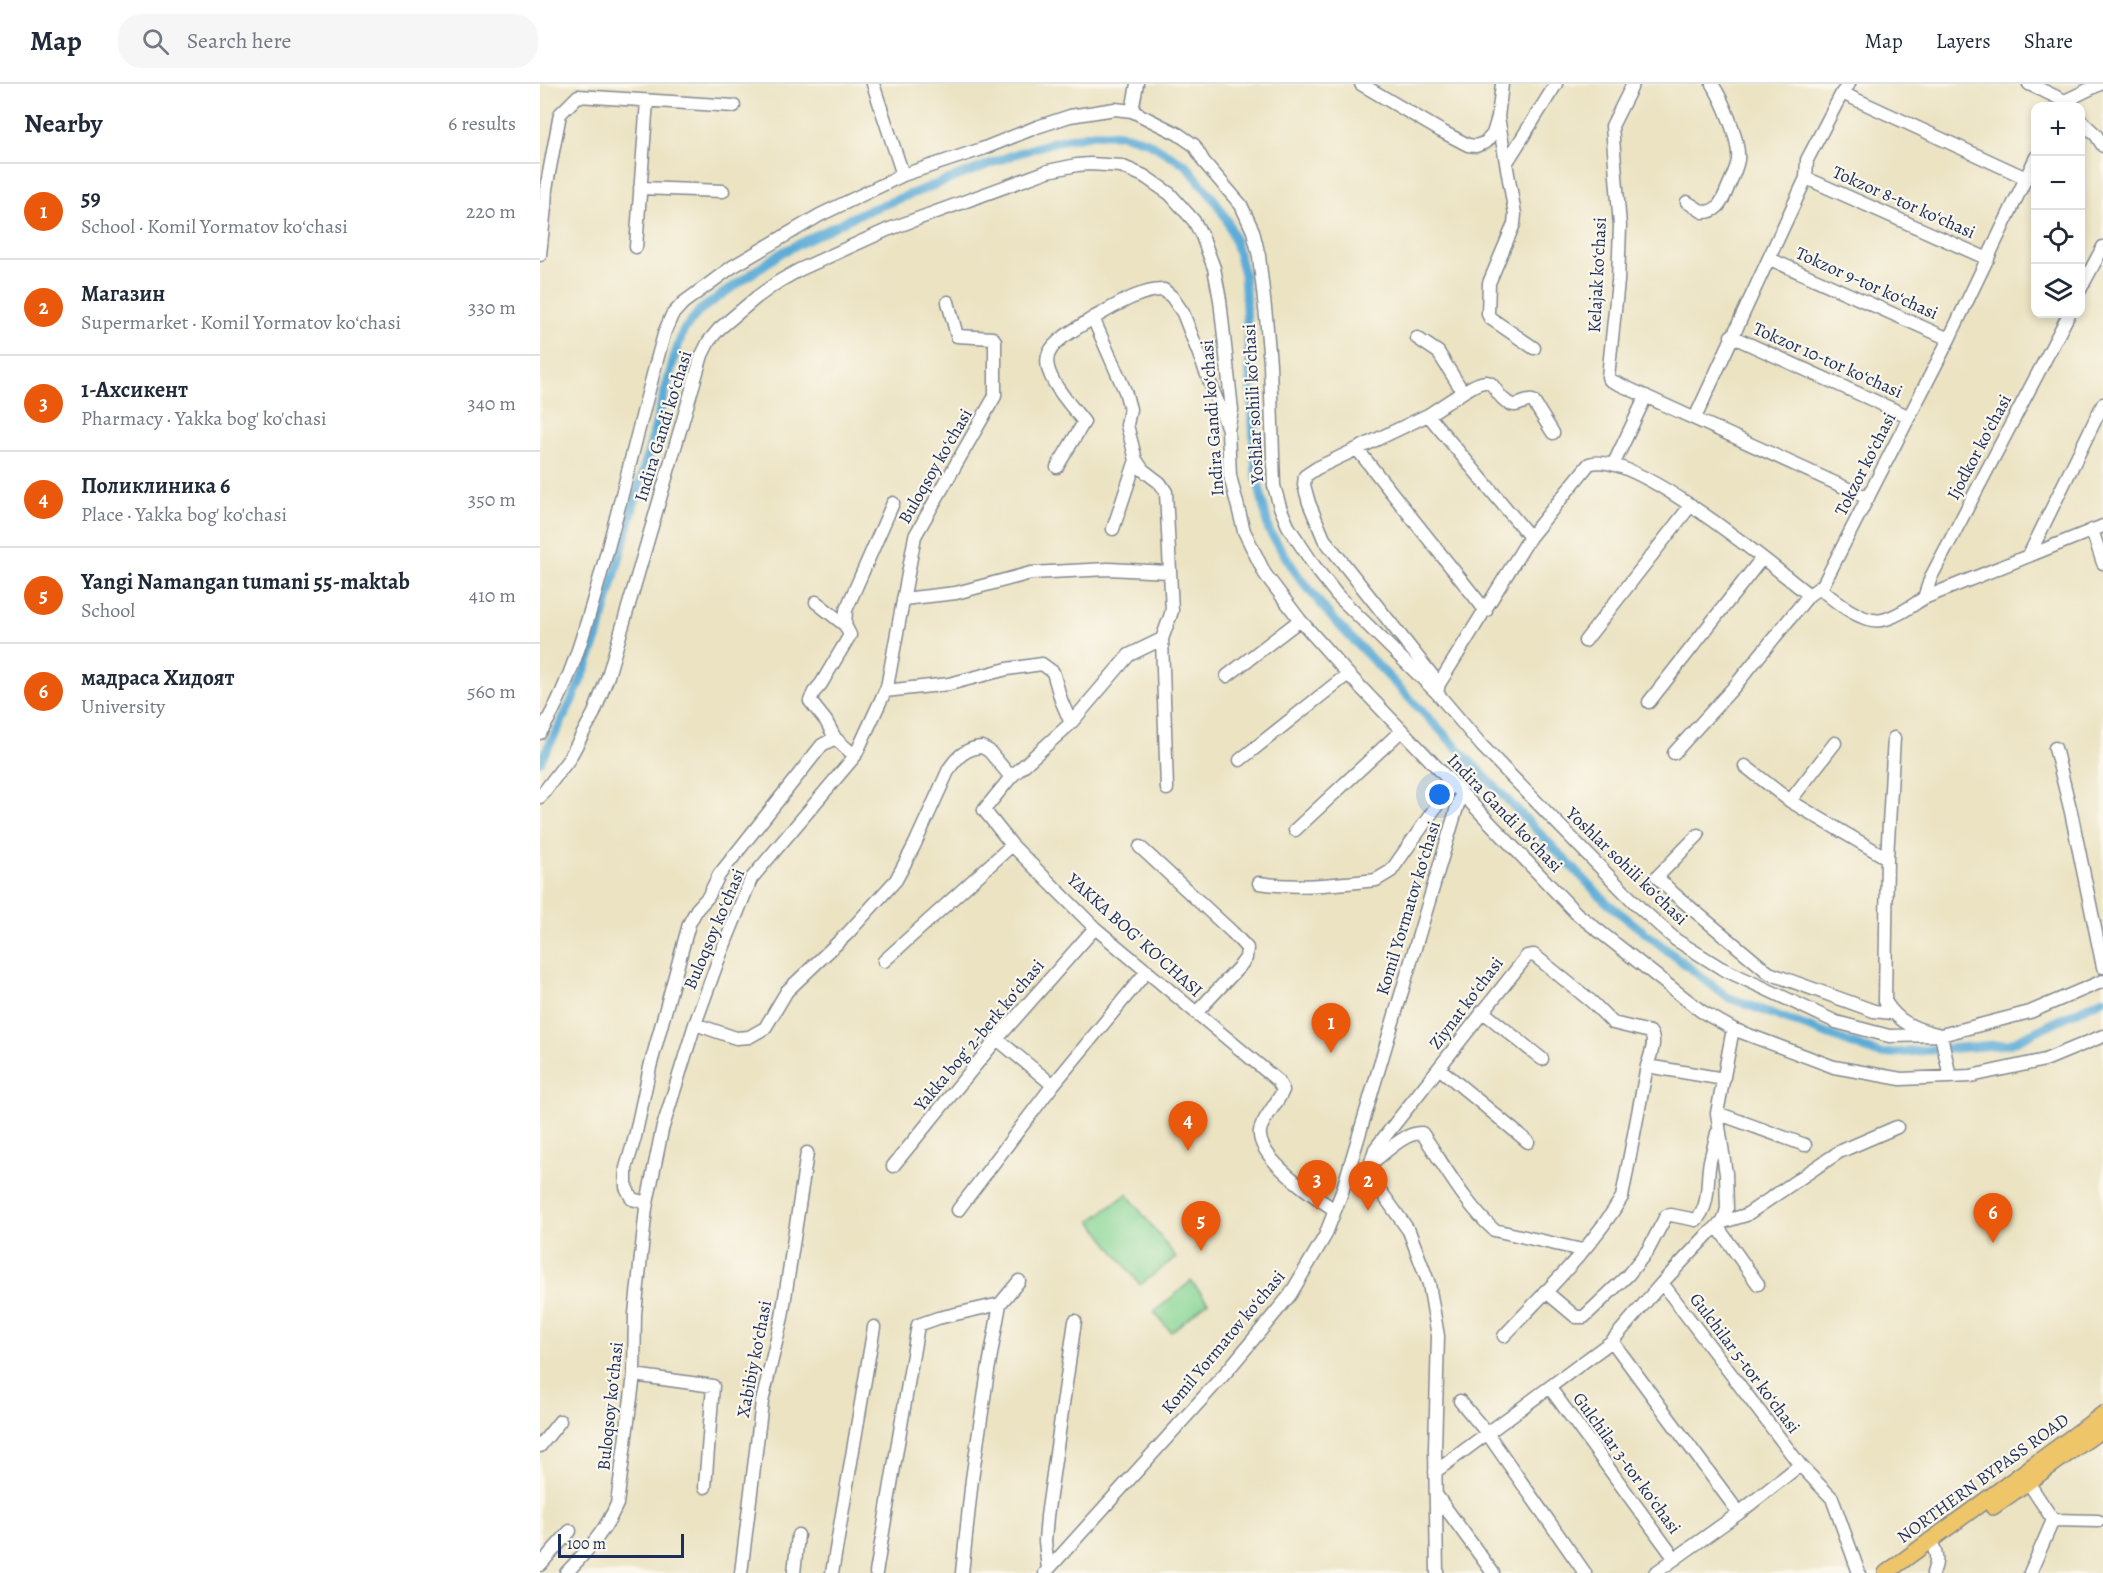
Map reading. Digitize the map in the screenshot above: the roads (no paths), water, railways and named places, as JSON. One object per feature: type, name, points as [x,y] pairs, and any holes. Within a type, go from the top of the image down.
[{"type":"main road","name":"NORTHERN BYPASS ROAD","points":[[1901,1573],[1933,1544],[2103,1414]]},
{"type":"main road","name":"NORTHERN BYPASS ROAD","points":[[1886,1573],[2028,1482],[2103,1429]]},
{"type":"street","points":[[873,84],[903,175]]},
{"type":"street","points":[[540,733],[551,716],[582,638],[615,523],[665,331],[672,315],[683,303],[732,267],[820,215],[903,175],[982,149],[1070,116],[1115,109],[1132,111],[1137,84]]},
{"type":"street","points":[[1361,84],[1420,120],[1468,145],[1476,146],[1486,142],[1493,134],[1498,117],[1502,84]]},
{"type":"street","points":[[1507,162],[1556,84]]},
{"type":"street","name":"Kelajak koʻchasi","points":[[1633,84],[1612,126],[1620,226],[1618,281],[1608,377],[1610,380],[1868,498]]},
{"type":"street","points":[[1687,202],[1703,212],[1716,209],[1722,202],[1736,168],[1737,150],[1734,138],[1721,100],[1712,84]]},
{"type":"street","points":[[2029,84],[2061,102]]},
{"type":"street","points":[[2071,102],[2100,84]]},
{"type":"street","points":[[1695,418],[1806,178],[1807,160],[1845,88],[2024,177]]},
{"type":"street","points":[[540,255],[542,204],[557,126],[560,114],[578,96],[734,105]]},
{"type":"street","points":[[636,247],[647,101]]},
{"type":"street","name":"Yoshlar sohili koʻchasi","points":[[1132,111],[1178,134],[1194,145],[1204,162],[1241,205],[1253,231],[1259,256],[1266,317],[1271,382],[1274,486],[1288,526],[1337,595],[1438,688]]},
{"type":"street","points":[[1498,117],[1515,214],[1514,224],[1488,283],[1488,315],[1534,348]]},
{"type":"street","points":[[2085,125],[2103,146]]},
{"type":"street","name":"Indira Gandi koʻchasi","points":[[540,797],[569,759],[594,713],[608,676],[705,347],[719,329],[777,282],[887,230],[1048,171],[1090,164],[1122,166],[1156,183],[1170,194],[1194,221],[1214,268],[1220,300],[1232,410],[1228,430],[1230,476],[1244,531],[1265,574],[1300,620],[1348,674],[1576,913],[1701,1011],[1732,1029],[1834,1067],[1901,1079],[1949,1072],[1971,1077],[2045,1060],[2103,1036]]},
{"type":"street","name":"Tokzor koʻchasi","points":[[1674,753],[1734,687],[1809,595],[1820,588],[1949,339],[2031,165]]},
{"type":"street","name":"Tokzor 8-tor koʻchasi","points":[[1806,178],[1988,259]]},
{"type":"street","points":[[640,188],[723,191]]},
{"type":"street","points":[[2085,281],[2103,247]]},
{"type":"street","name":"Tokzor 9-tor koʻchasi","points":[[1770,259],[1949,339]]},
{"type":"street","points":[[1057,467],[1084,422],[1051,377],[1046,365],[1049,352],[1055,345],[1094,318],[1130,299],[1155,290],[1164,290],[1183,313],[1228,430]]},
{"type":"street","name":"Buloqsoy koʻchasi","points":[[566,1573],[592,1546],[610,1521],[618,1504],[634,1375],[635,1314],[647,1203],[662,1130],[718,958],[751,879],[855,756],[885,691],[915,536],[995,396],[993,339],[957,336],[948,302]]},
{"type":"street","points":[[1094,318],[1125,391],[1130,409],[1127,425],[1136,460],[1166,492],[1172,611],[1162,639],[1167,789]]},
{"type":"street","name":"Ijodkor koʻchasi","points":[[1924,598],[1930,577],[2067,318]]},
{"type":"street","name":"Tokzor 10-tor koʻchasi","points":[[1731,336],[1910,417]]},
{"type":"street","points":[[1417,338],[1438,352],[1463,392]]},
{"type":"street","name":"Yoshlar sohili koʻchasi","points":[[1553,433],[1533,401],[1528,400],[1515,406],[1510,404],[1492,384],[1477,383],[1428,415],[1317,468],[1305,476],[1304,485],[1324,539],[1482,746],[1639,907],[1676,940],[1721,968],[1836,1022],[1888,1036],[1941,1035],[2030,1012],[2103,981]]},
{"type":"street","points":[[1614,463],[1646,396]]},
{"type":"street","points":[[2029,555],[2103,404]]},
{"type":"street","points":[[1428,415],[1530,537]]},
{"type":"street","points":[[1358,449],[1486,611]]},
{"type":"street","points":[[1113,529],[1136,460]]},
{"type":"street","points":[[1438,688],[1530,537],[1589,464],[1596,461],[1614,463],[1691,505],[1809,595]]},
{"type":"street","points":[[845,625],[846,610],[893,503]]},
{"type":"street","points":[[1585,641],[1691,505]]},
{"type":"street","points":[[1820,588],[1844,606],[1871,620],[1882,620],[1904,611],[1924,598],[2097,528],[2103,563]]},
{"type":"street","points":[[1649,702],[1762,558]]},
{"type":"street","points":[[903,599],[956,593],[1031,573],[1108,569],[1169,572]]},
{"type":"street","points":[[816,602],[845,625],[850,635],[810,701],[835,738],[855,756]]},
{"type":"street","points":[[1227,676],[1300,620]]},
{"type":"street","name":"YAKKA BOG' KO'CHASI","points":[[1162,639],[1129,655],[1071,723],[1011,777],[984,810],[1012,845],[1095,928],[1272,1075],[1281,1085],[1283,1090],[1281,1096],[1260,1130],[1262,1143],[1267,1152],[1298,1185],[1335,1210]]},
{"type":"street","points":[[885,691],[949,684],[1007,669],[1042,664],[1053,672],[1071,723]]},
{"type":"street","points":[[1240,760],[1348,674]]},
{"type":"street","points":[[1295,830],[1401,731]]},
{"type":"street","points":[[647,1203],[632,1199],[626,1187],[626,1168],[636,1137],[650,1067],[689,924],[697,909],[708,897],[719,875],[769,810],[822,746],[835,738]]},
{"type":"street","points":[[1894,738],[1887,858],[1885,1001],[1892,1013],[1918,1030],[1941,1035],[1949,1072]]},
{"type":"street","points":[[1790,801],[1835,743]]},
{"type":"street","points":[[695,1024],[736,1038],[749,1038],[765,1028],[787,991],[848,933],[896,880],[949,769],[965,752],[982,747],[989,751],[1011,777]]},
{"type":"street","points":[[2055,748],[2071,812],[2103,967]]},
{"type":"street","points":[[1745,766],[1790,801],[1887,858]]},
{"type":"street","points":[[1259,883],[1281,886],[1326,886],[1376,880],[1384,876],[1392,871],[1452,784]]},
{"type":"street","name":"Komil Yormatov koʻchasi","points":[[1046,1571],[1228,1370],[1290,1295],[1325,1236],[1335,1210],[1360,1167],[1461,794]]},
{"type":"street","points":[[1698,835],[1657,877],[1672,893],[1769,973],[1874,1011],[1892,1013]]},
{"type":"street","points":[[884,961],[1012,845]]},
{"type":"street","points":[[1140,847],[1247,948],[1246,958],[1240,966],[1196,1013]]},
{"type":"street","name":"Yakka bogʻ 2-berk koʻchasi","points":[[893,1166],[997,1039],[1095,928]]},
{"type":"street","name":"Ziynat koʻchasi","points":[[1360,1167],[1527,956],[1534,955],[1592,1002],[1613,1023],[1650,1032],[1653,1035],[1622,1197],[1582,1250],[1504,1336]]},
{"type":"street","points":[[958,1210],[1053,1085],[1147,971]]},
{"type":"street","points":[[1482,1011],[1542,1059]]},
{"type":"street","points":[[1545,1291],[1576,1317],[1584,1317],[1628,1275],[1648,1250],[1666,1216],[1696,1220],[1703,1214],[1732,1029]]},
{"type":"street","points":[[997,1039],[1053,1085]]},
{"type":"street","points":[[1647,1066],[1724,1079]]},
{"type":"street","points":[[1439,1068],[1528,1142]]},
{"type":"street","points":[[1435,1472],[1612,1341],[1662,1283],[1720,1224],[1727,1209],[1726,1174],[1719,1119]]},
{"type":"street","points":[[1719,1119],[1805,1145]]},
{"type":"street","points":[[1720,1224],[1746,1215],[1839,1152],[1897,1127]]},
{"type":"street","points":[[1437,1573],[1435,1472],[1438,1336],[1429,1284],[1409,1231],[1377,1186],[1360,1167],[1403,1139],[1414,1133],[1422,1133],[1467,1198],[1494,1230],[1582,1250]]},
{"type":"street","name":"Xabibiy koʻchasi","points":[[741,1573],[762,1402],[782,1317],[807,1153]]},
{"type":"street","points":[[1720,1224],[1758,1284]]},
{"type":"street","points":[[962,1573],[973,1468],[1000,1304],[1019,1281]]},
{"type":"street","name":"Gulchilar 5-tor koʻchasi","points":[[1662,1283],[1800,1466],[1832,1498],[1860,1573]]},
{"type":"street","points":[[876,1573],[918,1325],[938,1318],[1000,1304]]},
{"type":"street","points":[[1046,1571],[1047,1516],[1075,1321]]},
{"type":"street","points":[[832,1573],[874,1327]]},
{"type":"street","points":[[1612,1341],[1739,1514]]},
{"type":"street","points":[[634,1375],[713,1386],[705,1487]]},
{"type":"street","name":"Gulchilar 3-tor koʻchasi","points":[[1550,1388],[1675,1559]]},
{"type":"street","points":[[1460,1401],[1487,1433],[1585,1573]]},
{"type":"street","points":[[540,1446],[560,1421]]},
{"type":"street","points":[[1655,1573],[1739,1514],[1800,1466]]},
{"type":"street","points":[[2028,1482],[2053,1520]]},
{"type":"street","points":[[1437,1496],[1493,1573]]},
{"type":"street","points":[[2053,1520],[2098,1521]]},
{"type":"street","points":[[2030,1573],[2053,1520]]},
{"type":"street","points":[[540,1565],[570,1531]]},
{"type":"street","points":[[794,1573],[798,1535]]},
{"type":"street","points":[[1933,1544],[1937,1563],[1933,1573]]},
{"type":"waterway","points":[[540,761],[572,701],[597,639],[675,355],[683,331],[700,310],[781,253],[859,214],[1053,142],[1094,134],[1120,134],[1146,141],[1186,165],[1216,202],[1234,238],[1244,274],[1256,472],[1269,531],[1299,577],[1332,618],[1607,903],[1727,997],[1880,1054],[2009,1044],[2103,999]]},
{"type":"place","name":"59","points":[[1331,1053]]},
{"type":"place","name":"Поликлиника 6","points":[[1188,1151]]},
{"type":"place","name":"1-Ахсикент","points":[[1317,1210]]},
{"type":"place","name":"Магазин","points":[[1368,1211]]},
{"type":"place","name":"мадраса Хидоят","points":[[1993,1243]]},
{"type":"place","name":"Yangi Namangan tumani 55-maktab","points":[[1201,1251]]}]
